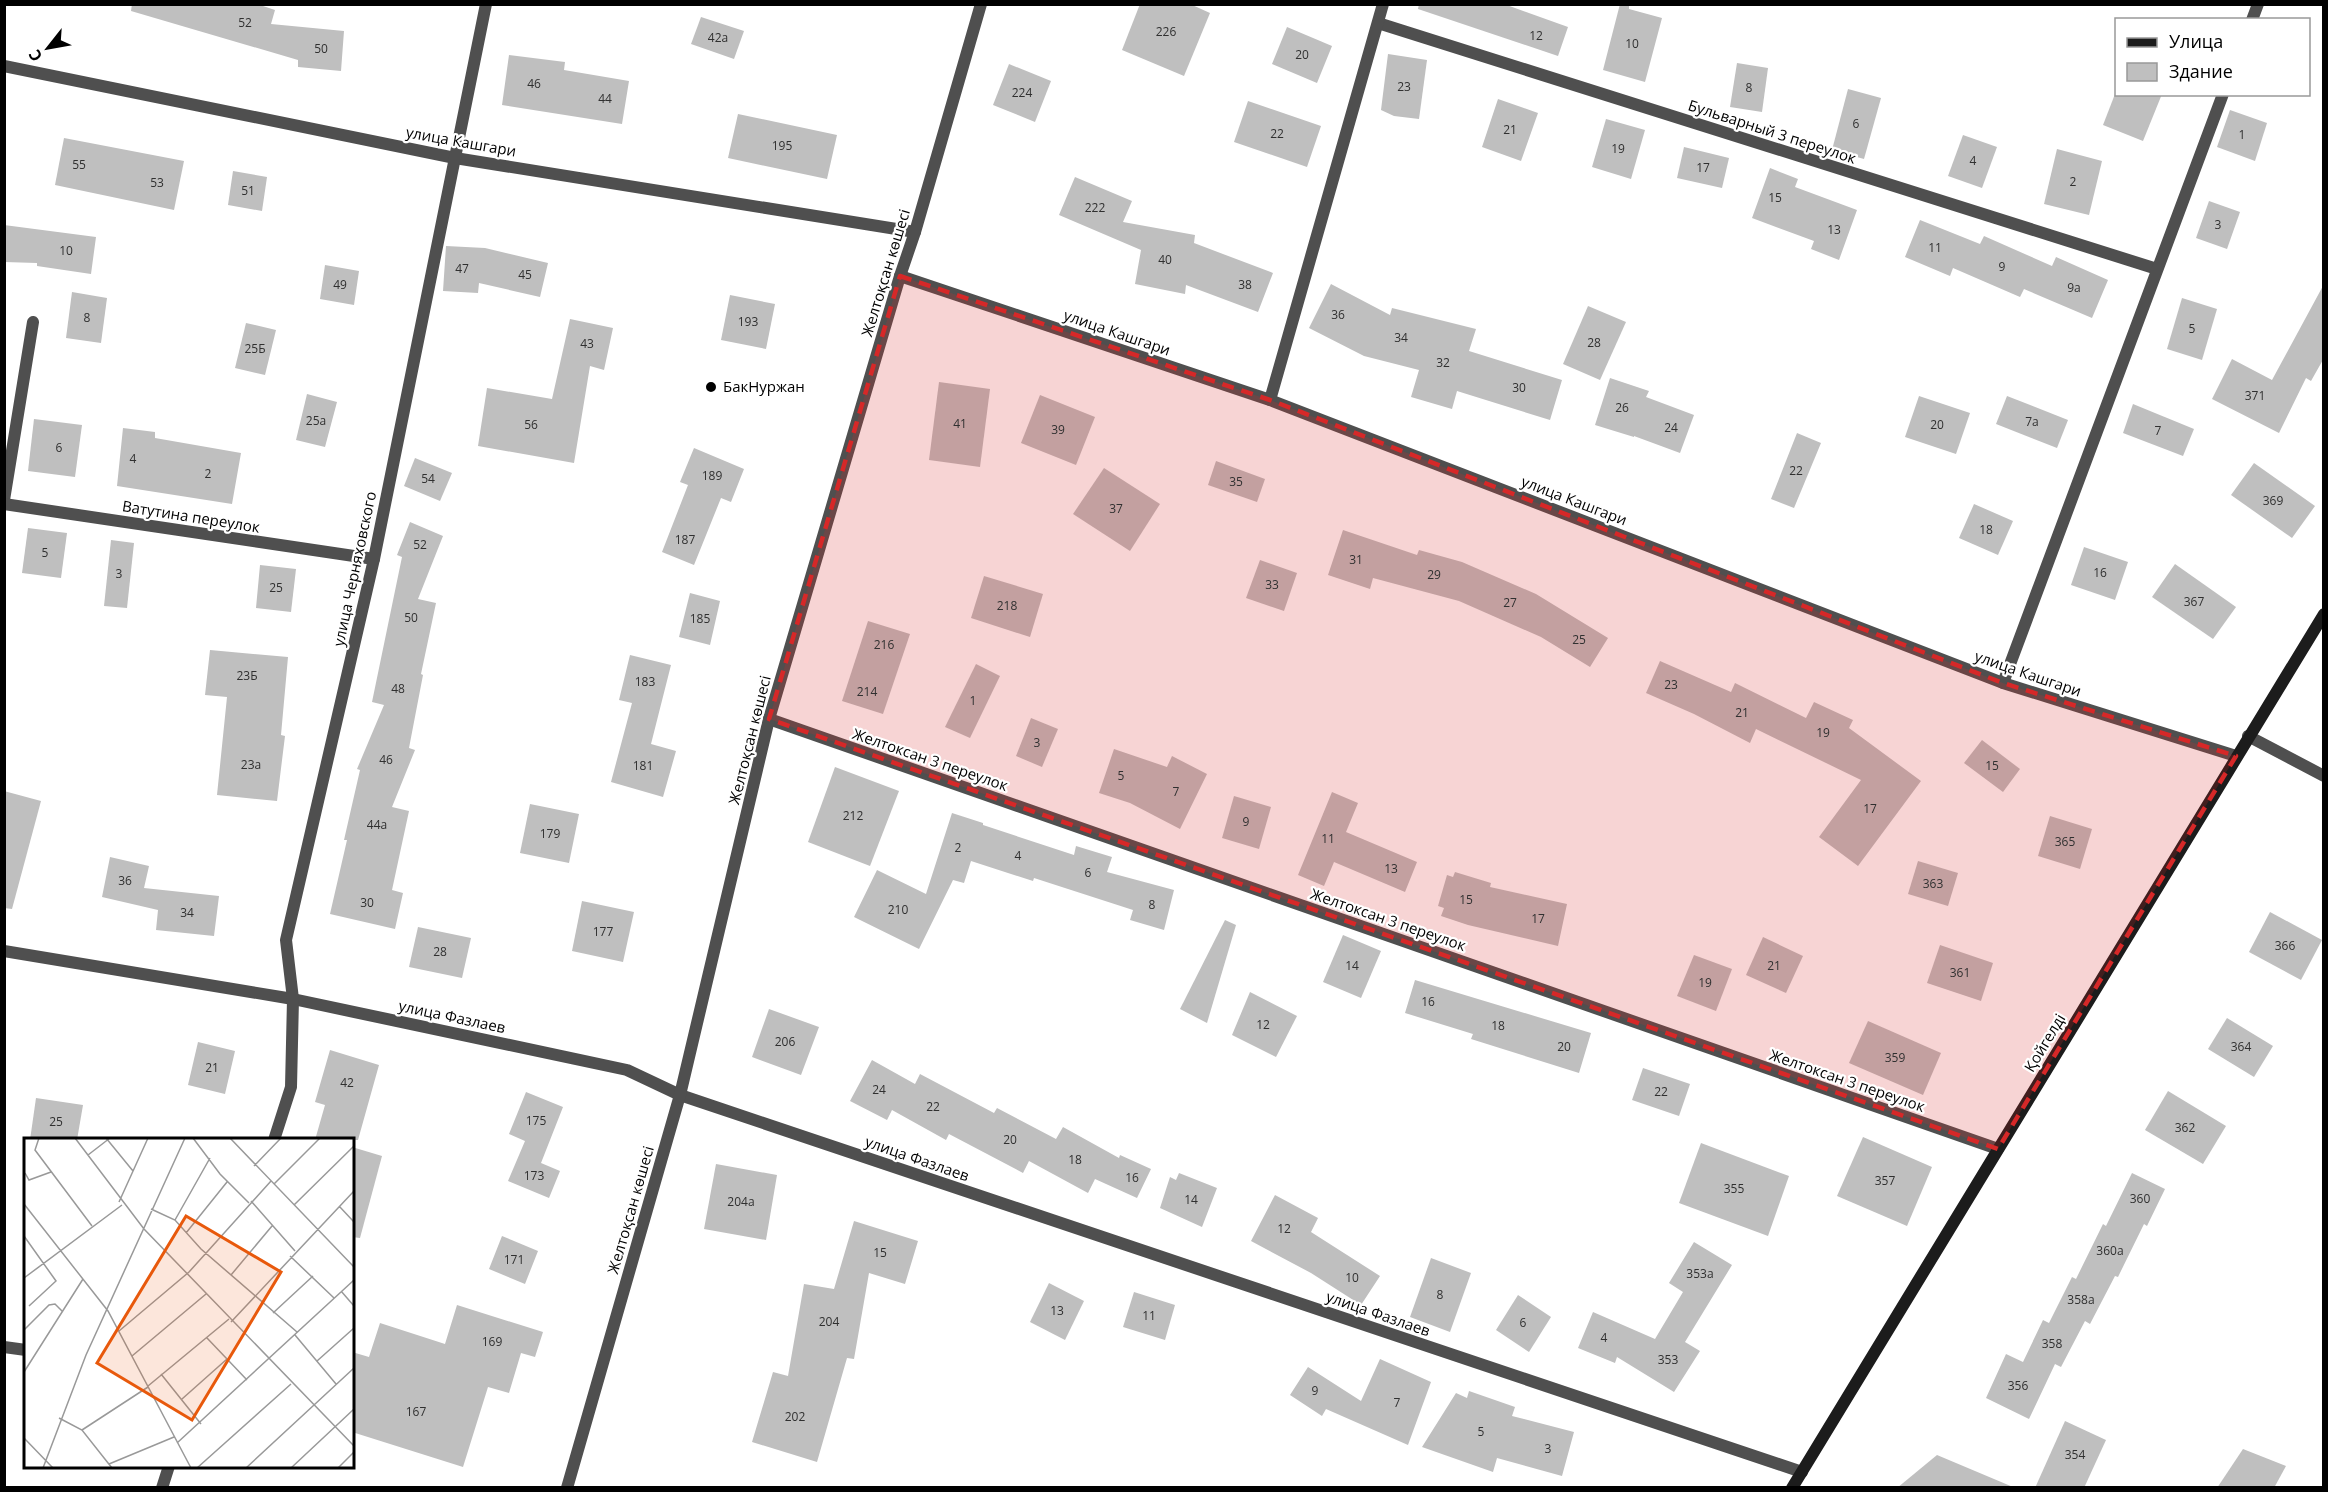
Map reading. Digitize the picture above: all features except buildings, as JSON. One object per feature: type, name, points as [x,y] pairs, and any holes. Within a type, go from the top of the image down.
[{"type":"street","name":"улица Черняховского","points":[[275,1138],[291,1088],[293,999],[286,940],[374,559],[486,4]]},
{"type":"street","name":"Желтоқсан көшесі","points":[[567,1488],[680,1095],[769,719],[981,4]]},
{"type":"street","points":[[1270,400],[1383,4]]},
{"type":"street","name":"Бульварный 3 переулок","points":[[1378,24],[2157,269]]},
{"type":"street","name":"улица Кашгари","points":[[4,66],[455,158],[915,232]]},
{"type":"street","points":[[2003,683],[2222,96]]},
{"type":"street","name":"улица Кашгари","points":[[900,276],[1270,400],[2003,683],[2236,756]]},
{"type":"street","points":[[4,502],[33,322]]},
{"type":"street","name":"Ватутина переулок","points":[[4,502],[374,559]]},
{"type":"street","name":"Қойгелді","points":[[1792,1488],[2324,614]]},
{"type":"street","name":"Желтоксан 3 переулок","points":[[769,719],[1998,1149]]},
{"type":"street","points":[[2248,736],[2324,776]]},
{"type":"street","name":"улица Фазлаев","points":[[4,951],[293,999],[627,1070],[680,1095],[1802,1472]]},
{"type":"street","points":[[4,1347],[24,1350]]},
{"type":"street","points":[[162,1488],[168,1468]]},
{"type":"highlighted area","points":[[900,276],[1270,400],[2003,683],[2236,756],[1998,1149],[769,719]]},
{"type":"place","name":"БакНуржан","points":[[711,387]]}]
